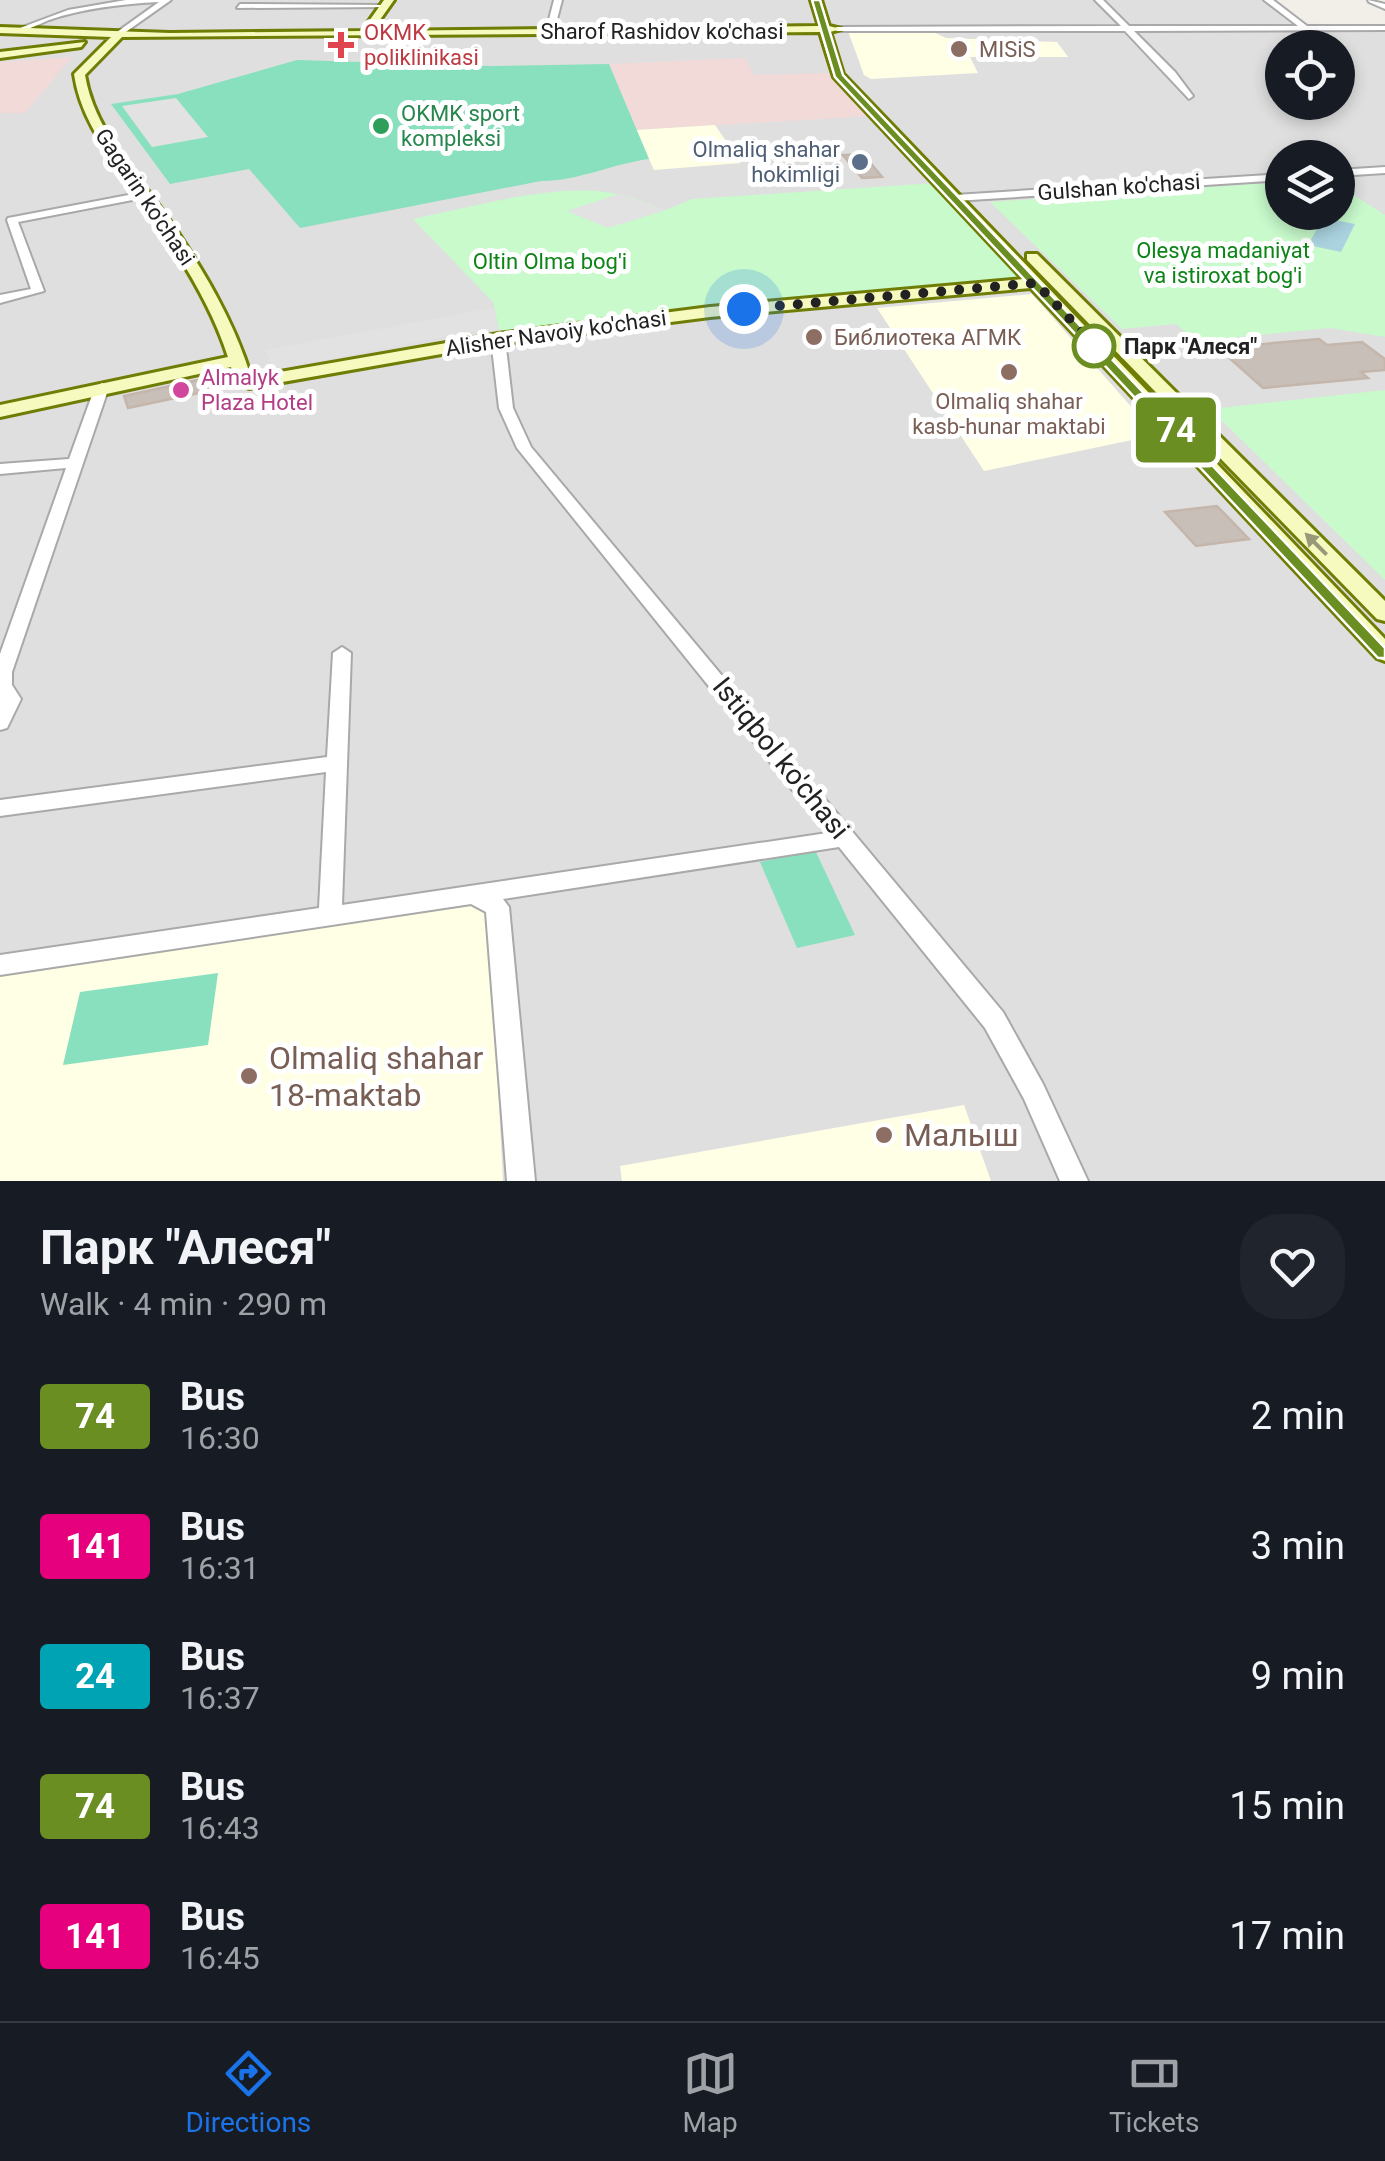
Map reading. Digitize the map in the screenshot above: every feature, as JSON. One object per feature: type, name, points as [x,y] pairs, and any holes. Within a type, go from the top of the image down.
[{"type":"main road","points":[[816,0],[854,73],[1036,283],[1385,653]]},
{"type":"main road","points":[[826,0],[831,29]]},
{"type":"main road","points":[[366,33],[387,3]]},
{"type":"main road","name":"Sharof Rashidov ko'chasi","points":[[116,37],[831,29]]},
{"type":"main road","points":[[0,30],[116,37]]},
{"type":"main road","points":[[0,55],[116,37]]},
{"type":"main road","name":"Gagarin ko'chasi","points":[[116,37],[79,74],[86,111],[190,261],[239,360],[243,380],[258,384]]},
{"type":"main road","points":[[964,198],[1105,330],[1385,614]]},
{"type":"main road","name":"Alisher Navoiy ko'chasi","points":[[258,384],[498,339],[710,312],[1036,283]]},
{"type":"main road","points":[[1082,332],[1105,330]]},
{"type":"main road","points":[[0,411],[239,360]]},
{"type":"main road","points":[[1189,444],[1212,438]]},
{"type":"street","points":[[58,0],[85,8]]},
{"type":"street","points":[[16,30],[48,15],[122,1],[167,0]]},
{"type":"street","points":[[116,37],[167,0]]},
{"type":"street","points":[[550,32],[558,0]]},
{"type":"street","points":[[1099,0],[1188,96]]},
{"type":"street","points":[[1268,0],[1305,27]]},
{"type":"street","points":[[1372,0],[1385,6]]},
{"type":"street","points":[[240,6],[387,3]]},
{"type":"street","name":"Sharof Rashidov ko'chasi","points":[[831,29],[1385,28]]},
{"type":"street","points":[[1355,172],[1385,170]]},
{"type":"street","name":"Gulshan ko'chasi","points":[[964,198],[1265,178]]},
{"type":"street","points":[[0,299],[38,291],[12,220],[144,195]]},
{"type":"street","name":"Istiqbol ko'chasi","points":[[498,339],[506,408],[524,448],[994,1020],[1034,1092],[1074,1181]]},
{"type":"street","points":[[0,724],[11,699],[2,684],[3,672],[102,387]]},
{"type":"street","points":[[0,469],[77,463]]},
{"type":"street","points":[[330,914],[342,653]]},
{"type":"street","points":[[0,808],[337,763]]},
{"type":"street","points":[[0,965],[846,838]]},
{"type":"street","points":[[478,896],[497,908],[522,1181]]},
{"type":"shaded area","points":[[0,0],[1268,0],[1305,27],[1385,28],[1385,1181],[0,1181]]},
{"type":"shaded area","name":"MISiS","points":[[848,31],[931,31],[946,38],[1057,42],[1068,57],[970,57],[978,73],[871,79],[864,75]]},
{"type":"shaded area","points":[[72,57],[25,113],[0,113],[0,62]]},
{"type":"shaded area","points":[[745,58],[754,75],[828,73],[871,116],[636,130],[609,64]]},
{"type":"shaded area","points":[[176,98],[208,137],[152,147],[122,106]]},
{"type":"shaded area","points":[[715,125],[741,163],[654,170],[636,130]]},
{"type":"shaded area","points":[[619,194],[666,210],[608,228],[567,211]]},
{"type":"shaded area","name":"Olmaliq shahar kasb-hunar maktabi","points":[[1032,294],[1156,435],[984,471],[877,308]]},
{"type":"shaded area","points":[[493,308],[500,334],[479,338],[475,331],[273,370],[265,350]]},
{"type":"shaded area","name":"Olmaliq shahar 18-maktab","points":[[471,906],[489,916],[503,1181],[0,1181],[0,972]]},
{"type":"shaded area","name":"Малыш","points":[[964,1105],[991,1181],[622,1181],[620,1166]]},
{"type":"green space","name":"OKMK sport kompleksi","points":[[297,60],[490,66],[609,64],[649,159],[569,178],[300,228],[249,169],[170,184],[111,104],[178,94]]},
{"type":"green space","name":"Oltin Olma bog'i","points":[[936,183],[1028,280],[500,334],[493,302],[413,219],[518,197],[573,191],[621,195],[666,210],[692,199]]},
{"type":"green space","name":"Olesya madaniyat va istiroxat bog'i","points":[[1265,183],[1265,230],[1355,230],[1355,196],[1385,215],[1385,337],[1330,328],[1196,341],[1176,324],[1122,329],[990,202]]},
{"type":"green space","points":[[1385,390],[1385,580],[1210,409]]},
{"type":"green space","points":[[815,850],[855,935],[797,948],[760,862]]},
{"type":"green space","points":[[218,973],[208,1045],[63,1065],[80,992]]},
{"type":"water","points":[[1316,230],[1352,230],[1341,252],[1308,245]]},
{"type":"building","name":"Olmaliq shahar hokimligi","points":[[863,154],[882,177],[862,178],[843,155]]},
{"type":"building","points":[[1319,339],[1327,345],[1362,342],[1385,359],[1385,370],[1361,372],[1368,378],[1263,388],[1218,348]]},
{"type":"building","name":"Almalyk Plaza Hotel","points":[[221,375],[227,387],[128,408],[124,396]]},
{"type":"building","points":[[1217,506],[1249,539],[1196,546],[1165,512]]},
{"type":"bus line","name":"74","points":[[816,0],[838,76],[1385,653]]},
{"type":"place","name":"OKMK poliklinikasi","points":[[341,45]]},
{"type":"place","name":"MISiS","points":[[959,49]]},
{"type":"place","name":"OKMK sport kompleksi","points":[[381,126]]},
{"type":"place","name":"Olmaliq shahar hokimligi","points":[[860,162]]},
{"type":"place","name":"Библиотека АГМК","points":[[814,337]]},
{"type":"place","name":"Парк \"Алеся\"","points":[[1094,346]]},
{"type":"place","name":"Olmaliq shahar kasb-hunar maktabi","points":[[1009,372]]},
{"type":"place","name":"Almalyk Plaza Hotel","points":[[181,390]]},
{"type":"place","name":"Olmaliq shahar 18-maktab","points":[[249,1076]]},
{"type":"place","name":"Малыш","points":[[884,1135]]},
{"type":"route","points":[[744,309],[1036,283],[1099,350],[1094,346]]}]
